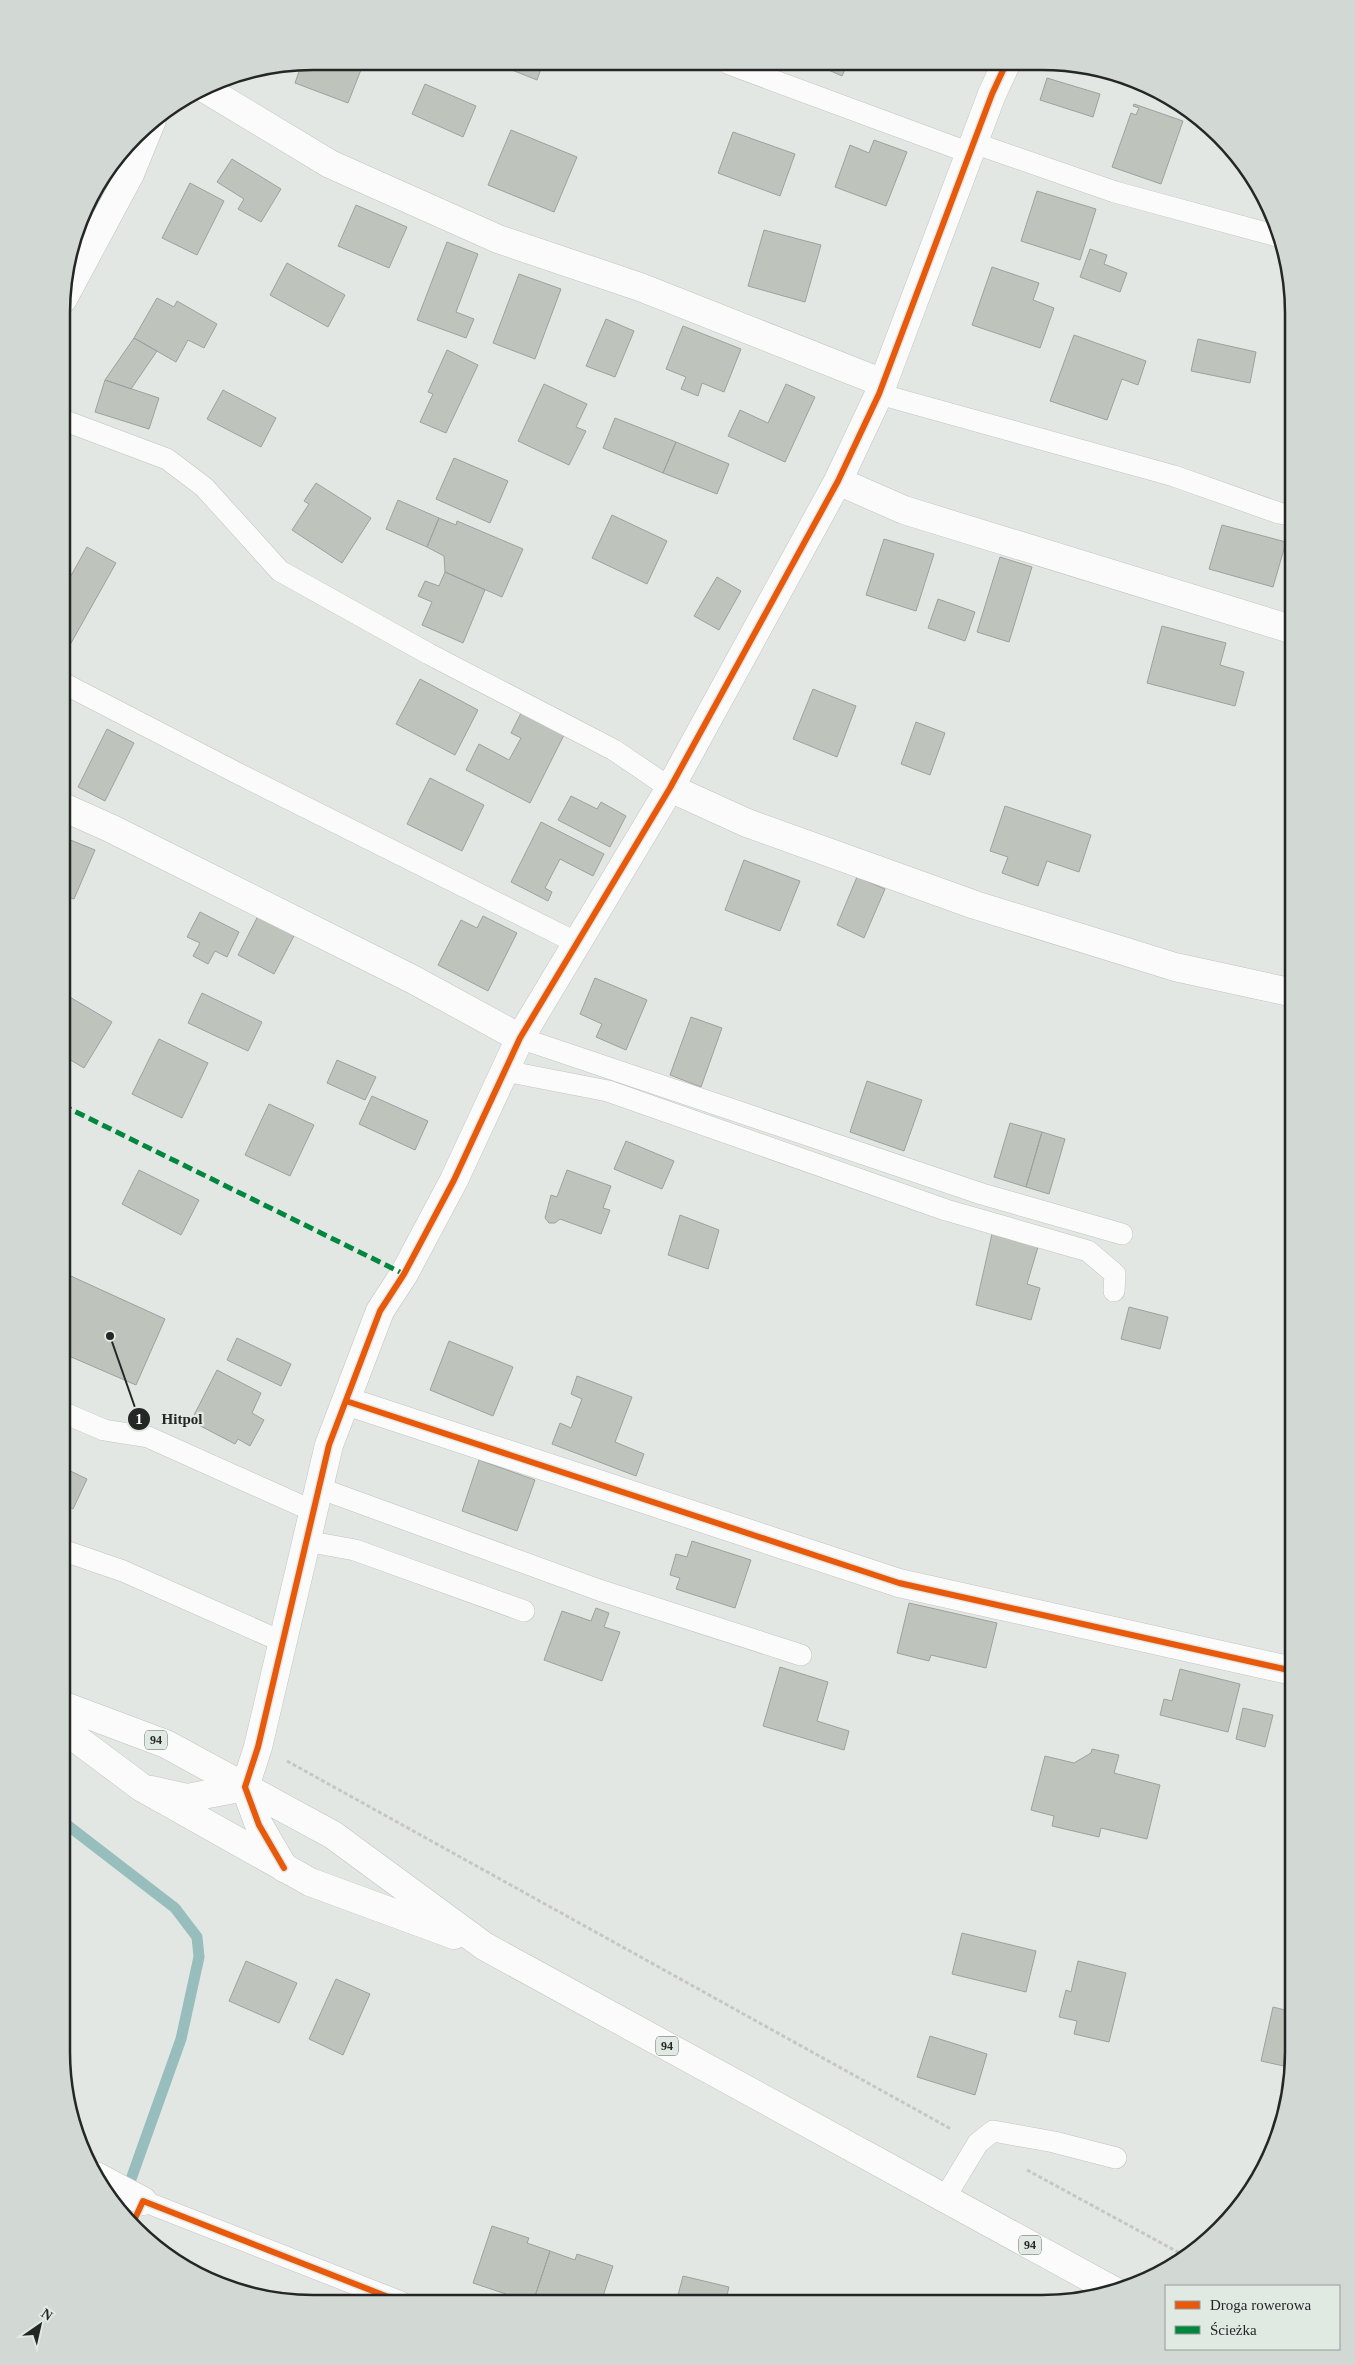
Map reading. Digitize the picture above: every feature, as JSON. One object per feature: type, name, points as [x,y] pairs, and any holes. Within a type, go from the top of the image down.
[{"type":"street","points":[[284,1868],[259,1825],[245,1787],[258,1747],[329,1445],[380,1311],[404,1274],[454,1180],[520,1038],[670,788],[838,481],[881,388],[1003,70]]},
{"type":"street","points":[[211,92],[330,164],[498,239],[640,287],[881,388]]},
{"type":"street","points":[[72,282],[130,174],[145,137]]},
{"type":"street","points":[[838,481],[904,510],[1285,627]]},
{"type":"street","points":[[670,788],[747,823],[975,905],[1175,967],[1285,991]]},
{"type":"street","points":[[70,810],[110,828],[414,980],[520,1038]]},
{"type":"street","points":[[346,1400],[899,1584],[1285,1669]]},
{"type":"street","name":"94","points":[[70,1708],[166,1744],[333,1835],[484,1946],[1106,2287]]},
{"type":"street","name":"94","points":[[70,1734],[141,1788],[310,1882],[484,1946]]},
{"type":"street","points":[[141,1788],[187,1798],[245,1787]]},
{"type":"street","points":[[108,2183],[143,2201]]},
{"type":"lane","points":[[746,70],[972,148],[1115,192],[1272,235]]},
{"type":"lane","points":[[881,388],[1174,476],[1285,514]]},
{"type":"lane","points":[[70,423],[167,459],[204,487],[280,571],[429,654],[614,750],[670,788]]},
{"type":"lane","points":[[70,687],[237,773],[577,943]]},
{"type":"lane","points":[[520,1038],[972,1191],[1122,1234]]},
{"type":"lane","points":[[505,1071],[608,1091],[946,1210],[1088,1251],[1115,1274],[1114,1291]]},
{"type":"lane","points":[[70,1415],[104,1430],[148,1437],[316,1499],[801,1655]]},
{"type":"lane","points":[[306,1541],[355,1550],[524,1611]]},
{"type":"lane","points":[[70,1553],[123,1571],[283,1642]]},
{"type":"lane","points":[[944,2199],[978,2143],[993,2131],[1054,2142],[1116,2158]]},
{"type":"lane","points":[[143,2201],[383,2295]]},
{"type":"path","points":[[281,1758],[1179,2253]]},
{"type":"building","points":[[361,70],[348,103],[295,83],[299,71]]},
{"type":"building","points":[[512,70],[541,70],[537,80]]},
{"type":"building","points":[[828,70],[845,70],[842,76]]},
{"type":"building","points":[[1047,78],[1100,94],[1093,117],[1040,100]]},
{"type":"building","points":[[425,84],[476,106],[463,137],[412,114]]},
{"type":"building","points":[[1134,104],[1183,121],[1161,184],[1112,167],[1131,113],[1136,115],[1139,108],[1133,106]]},
{"type":"building","points":[[511,130],[577,157],[554,212],[488,185]]},
{"type":"building","points":[[733,132],[795,154],[780,196],[718,173]]},
{"type":"building","points":[[874,140],[907,152],[886,206],[835,187],[850,145],[869,153]]},
{"type":"building","points":[[232,159],[281,189],[261,222],[238,209],[244,199],[217,182]]},
{"type":"building","points":[[190,183],[224,201],[197,255],[162,238]]},
{"type":"building","points":[[1037,191],[1096,209],[1080,260],[1021,241]]},
{"type":"building","points":[[356,205],[407,227],[389,268],[338,246]]},
{"type":"building","points":[[764,230],[821,245],[805,302],[748,286]]},
{"type":"building","points":[[447,242],[478,254],[456,312],[474,319],[466,338],[417,320]]},
{"type":"building","points":[[1090,249],[1107,255],[1104,264],[1127,273],[1120,292],[1080,277]]},
{"type":"building","points":[[287,263],[345,295],[328,327],[270,295]]},
{"type":"building","points":[[992,267],[1039,283],[1033,300],[1054,308],[1040,348],[972,325]]},
{"type":"building","points":[[519,274],[561,289],[535,359],[493,343]]},
{"type":"building","points":[[157,298],[174,307],[177,301],[217,324],[204,348],[188,340],[176,362],[134,338]]},
{"type":"building","points":[[606,319],[634,331],[615,377],[586,366]]},
{"type":"building","points":[[683,326],[741,349],[724,392],[702,383],[698,396],[681,389],[686,377],[666,369]]},
{"type":"building","points":[[1074,335],[1146,361],[1138,385],[1122,379],[1107,420],[1050,401]]},
{"type":"building","points":[[134,338],[157,351],[131,389],[105,380]]},
{"type":"building","points":[[1198,339],[1256,352],[1250,383],[1191,371]]},
{"type":"building","points":[[447,350],[478,365],[446,433],[420,422],[433,394],[428,392]]},
{"type":"building","points":[[105,380],[159,398],[149,429],[95,412]]},
{"type":"building","points":[[544,384],[587,404],[576,427],[586,431],[569,465],[518,441]]},
{"type":"building","points":[[786,384],[815,397],[785,462],[728,436],[740,410],[768,423]]},
{"type":"building","points":[[223,390],[276,418],[261,447],[207,419]]},
{"type":"building","points":[[615,418],[676,442],[663,473],[603,448]]},
{"type":"building","points":[[676,442],[729,464],[717,494],[663,473]]},
{"type":"building","points":[[454,458],[508,481],[490,523],[436,499]]},
{"type":"building","points":[[316,483],[371,518],[342,563],[292,530],[309,504],[304,501]]},
{"type":"building","points":[[398,500],[439,518],[427,547],[386,529]]},
{"type":"building","points":[[612,515],[667,541],[647,584],[592,558]]},
{"type":"building","points":[[439,518],[456,525],[457,521],[523,549],[502,597],[445,572],[444,556],[427,547]]},
{"type":"building","points":[[1222,525],[1285,542],[1273,587],[1209,569]]},
{"type":"building","points":[[884,539],[934,554],[916,611],[866,595]]},
{"type":"building","points":[[87,547],[116,563],[70,645],[70,577]]},
{"type":"building","points":[[1000,557],[1032,567],[1009,642],[977,632]]},
{"type":"building","points":[[445,572],[485,590],[463,643],[422,625],[432,602],[418,596],[425,581],[439,586]]},
{"type":"building","points":[[717,577],[741,591],[719,630],[694,616]]},
{"type":"building","points":[[938,599],[975,612],[965,641],[928,628]]},
{"type":"building","points":[[1162,626],[1226,643],[1220,665],[1244,672],[1235,706],[1147,683]]},
{"type":"building","points":[[420,679],[478,710],[455,755],[396,724]]},
{"type":"building","points":[[813,689],[856,706],[837,757],[793,739]]},
{"type":"building","points":[[522,711],[565,733],[530,803],[466,770],[479,744],[509,760],[521,738],[511,733]]},
{"type":"building","points":[[916,722],[945,733],[930,775],[901,764]]},
{"type":"building","points":[[107,729],[134,743],[105,801],[78,787]]},
{"type":"building","points":[[430,778],[484,805],[462,851],[407,824]]},
{"type":"building","points":[[571,796],[597,809],[601,802],[626,816],[610,847],[558,820]]},
{"type":"building","points":[[1005,806],[1091,835],[1079,872],[1047,861],[1038,886],[1002,873],[1008,857],[990,851]]},
{"type":"building","points":[[541,822],[604,854],[593,876],[560,859],[545,888],[552,892],[548,901],[511,882]]},
{"type":"building","points":[[70,840],[95,850],[74,899],[70,898]]},
{"type":"building","points":[[744,860],[800,881],[780,931],[725,910]]},
{"type":"building","points":[[857,877],[885,889],[864,938],[837,925]]},
{"type":"building","points":[[200,912],[239,932],[227,957],[215,951],[208,964],[193,956],[200,943],[187,937]]},
{"type":"building","points":[[258,916],[295,934],[274,974],[238,955]]},
{"type":"building","points":[[483,916],[517,933],[488,991],[438,965],[461,920],[477,928]]},
{"type":"building","points":[[595,978],[647,1000],[626,1050],[596,1037],[602,1024],[580,1014]]},
{"type":"building","points":[[202,993],[262,1022],[248,1051],[188,1023]]},
{"type":"building","points":[[70,997],[112,1022],[84,1068],[70,1060]]},
{"type":"building","points":[[691,1017],[722,1028],[701,1087],[670,1075]]},
{"type":"building","points":[[159,1039],[208,1063],[182,1118],[132,1094]]},
{"type":"building","points":[[337,1060],[376,1077],[365,1100],[327,1083]]},
{"type":"building","points":[[867,1081],[922,1100],[904,1151],[850,1132]]},
{"type":"building","points":[[372,1096],[428,1121],[415,1150],[359,1124]]},
{"type":"building","points":[[269,1104],[314,1125],[290,1176],[245,1155]]},
{"type":"building","points":[[1010,1123],[1042,1132],[1026,1187],[994,1177]]},
{"type":"building","points":[[1042,1132],[1065,1139],[1049,1194],[1026,1187]]},
{"type":"building","points":[[626,1141],[674,1161],[662,1189],[614,1169]]},
{"type":"building","points":[[139,1170],[199,1200],[181,1235],[122,1204]]},
{"type":"building","points":[[567,1170],[611,1186],[603,1208],[610,1210],[601,1234],[560,1219],[555,1223],[549,1223],[545,1218],[551,1195],[557,1197]]},
{"type":"building","points":[[680,1215],[719,1230],[708,1269],[668,1255]]},
{"type":"building","points":[[992,1234],[1038,1247],[1027,1284],[1040,1288],[1031,1320],[976,1305]]},
{"type":"building","points":[[70,1276],[165,1319],[136,1385],[70,1356]]},
{"type":"building","points":[[1129,1307],[1168,1317],[1160,1349],[1121,1339]]},
{"type":"building","points":[[237,1338],[291,1364],[281,1386],[227,1360]]},
{"type":"building","points":[[449,1341],[513,1367],[493,1416],[430,1390]]},
{"type":"building","points":[[217,1370],[261,1393],[252,1413],[264,1420],[250,1446],[238,1439],[235,1444],[191,1421]]},
{"type":"building","points":[[577,1376],[632,1397],[615,1442],[644,1454],[636,1476],[552,1444],[560,1423],[571,1428],[582,1399],[571,1394]]},
{"type":"building","points":[[479,1460],[535,1480],[517,1531],[462,1511]]},
{"type":"building","points":[[70,1471],[87,1479],[73,1509],[70,1507]]},
{"type":"building","points":[[692,1541],[751,1560],[735,1608],[676,1589],[680,1578],[670,1575],[676,1554],[687,1557]]},
{"type":"building","points":[[909,1603],[997,1623],[986,1668],[931,1655],[929,1661],[897,1653]]},
{"type":"building","points":[[596,1608],[609,1613],[604,1627],[620,1632],[602,1681],[544,1660],[562,1611],[591,1621]]},
{"type":"building","points":[[780,1667],[828,1682],[817,1721],[849,1731],[844,1750],[763,1726]]},
{"type":"building","points":[[1180,1669],[1240,1684],[1228,1732],[1160,1715],[1164,1699],[1172,1701]]},
{"type":"building","points":[[1243,1708],[1273,1715],[1265,1747],[1236,1739]]},
{"type":"building","points":[[1092,1749],[1119,1755],[1114,1773],[1160,1785],[1147,1839],[1101,1828],[1099,1837],[1052,1826],[1054,1816],[1031,1810],[1045,1756],[1074,1763],[1091,1753]]},
{"type":"building","points":[[962,1933],[1036,1951],[1026,1992],[952,1974]]},
{"type":"building","points":[[246,1961],[297,1983],[279,2023],[229,2001]]},
{"type":"building","points":[[1078,1961],[1126,1973],[1109,2042],[1074,2034],[1077,2021],[1059,2017],[1066,1990],[1071,1992]]},
{"type":"building","points":[[336,1979],[370,1994],[343,2055],[309,2039]]},
{"type":"building","points":[[1273,2007],[1285,2010],[1284,2066],[1261,2061]]},
{"type":"building","points":[[930,2036],[987,2054],[975,2095],[917,2077]]},
{"type":"building","points":[[492,2226],[529,2238],[527,2243],[550,2251],[535,2295],[506,2295],[473,2283]]},
{"type":"building","points":[[550,2251],[575,2260],[577,2254],[613,2266],[603,2295],[535,2295]]},
{"type":"building","points":[[683,2276],[729,2287],[727,2295],[678,2295]]},
{"type":"waterway","points":[[70,1827],[175,1908],[197,1937],[199,1957],[181,2039],[122,2203]]},
{"type":"marked path","points":[[70,1109],[404,1274]]},
{"type":"cycle path","points":[[284,1868],[259,1825],[245,1787],[258,1747],[329,1445],[380,1311],[404,1274],[454,1180],[520,1038],[670,788],[838,481],[879,394],[992,94],[1003,70]]},
{"type":"cycle path","points":[[346,1401],[899,1583],[1285,1669]]},
{"type":"cycle path","points":[[135,2218],[143,2201],[383,2295]]},
{"type":"place","name":"Hitpol","points":[[110,1336]]}]
